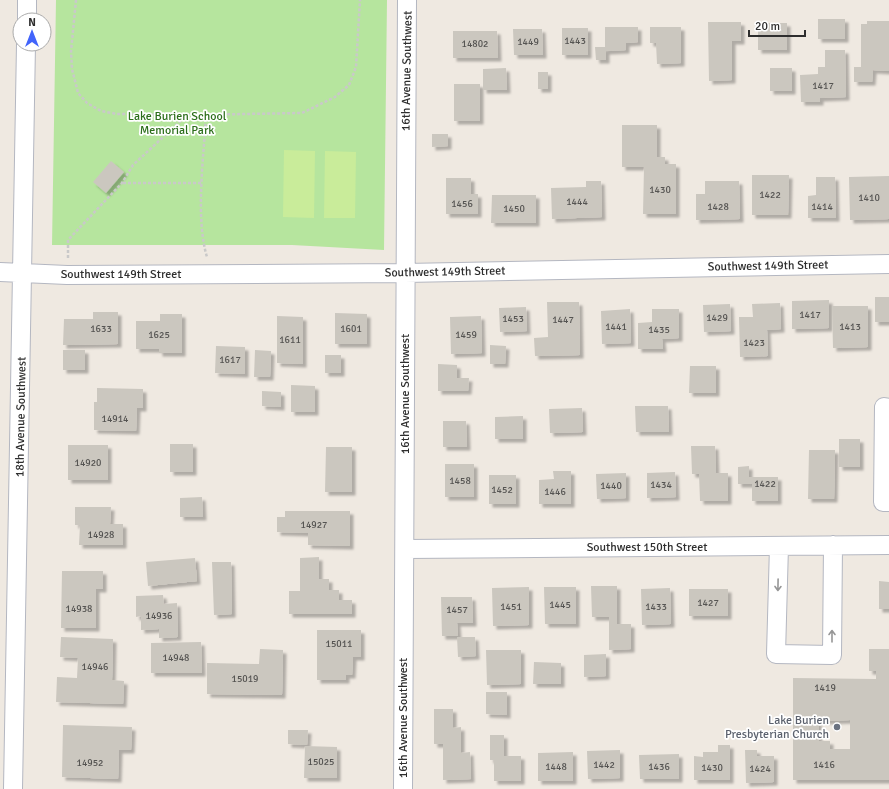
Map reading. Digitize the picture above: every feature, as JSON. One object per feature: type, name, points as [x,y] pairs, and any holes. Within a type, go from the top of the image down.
[{"type":"street","points":[[27,0],[27,12]]},
{"type":"street","name":"16th Avenue Southwest","points":[[403,789],[405,549],[404,273],[407,0]]},
{"type":"street","name":"18th Avenue Southwest","points":[[13,789],[24,273],[26,52]]},
{"type":"street","name":"Southwest 149th Street","points":[[0,272],[67,275],[212,275],[889,264]]},
{"type":"street","points":[[889,408],[884,408],[882,502],[889,502]]},
{"type":"street","points":[[778,546],[776,654],[832,655],[833,545]]},
{"type":"street","name":"Southwest 150th Street","points":[[405,549],[889,545]]},
{"type":"path","points":[[76,0],[72,70],[78,93],[87,103],[101,111],[117,114],[187,115],[302,113],[335,97],[349,85],[356,67],[360,0]]},
{"type":"path","points":[[206,114],[202,183],[202,241],[212,275]]},
{"type":"path","points":[[67,275],[68,240],[122,183],[133,165],[187,115]]},
{"type":"path","points":[[122,183],[202,183]]},
{"type":"green space","name":"Lake Burien School Memorial Park","points":[[56,0],[387,0],[384,250],[292,245],[52,245]]},
{"type":"green space","points":[[284,150],[315,151],[314,218],[283,217]]},
{"type":"green space","points":[[325,151],[356,152],[355,218],[324,218]]},
{"type":"building","points":[[818,19],[845,19],[845,39],[818,39]]},
{"type":"building","points":[[867,21],[889,21],[889,71],[873,70],[872,82],[854,82],[854,67],[861,67],[861,24],[867,24]]},
{"type":"building","points":[[708,22],[741,22],[741,41],[732,41],[732,80],[709,81]]},
{"type":"building","points":[[758,23],[787,23],[787,50],[758,50]]},
{"type":"building","points":[[605,27],[638,27],[638,42],[626,43],[626,50],[606,51],[606,60],[596,60],[595,47],[605,47]]},
{"type":"building","points":[[650,27],[681,27],[681,63],[657,64],[656,43],[650,43]]},
{"type":"building","points":[[562,28],[588,28],[588,55],[562,55]]},
{"type":"building","points":[[513,29],[542,29],[543,55],[514,55]]},
{"type":"building","points":[[453,31],[497,31],[498,58],[453,58]]},
{"type":"building","points":[[825,50],[845,50],[846,97],[820,98],[820,102],[801,102],[800,75],[818,74],[818,67],[825,67]]},
{"type":"building","points":[[506,68],[507,90],[483,90],[483,69]]},
{"type":"building","points":[[770,68],[792,68],[792,91],[770,91]]},
{"type":"building","points":[[538,72],[548,72],[548,89],[538,89]]},
{"type":"building","points":[[454,84],[480,84],[480,121],[454,121]]},
{"type":"building","points":[[622,125],[657,125],[657,157],[665,157],[665,164],[676,164],[676,214],[643,214],[644,167],[622,167]]},
{"type":"building","points":[[432,134],[448,134],[448,146],[432,147]]},
{"type":"building","points":[[111,161],[124,172],[106,193],[93,182]]},
{"type":"building","points":[[752,175],[789,175],[788,215],[752,215]]},
{"type":"building","points":[[889,176],[889,219],[850,220],[849,177]]},
{"type":"building","points":[[816,177],[835,177],[836,218],[808,218],[808,196],[816,195]]},
{"type":"building","points":[[446,178],[471,178],[471,194],[478,194],[478,214],[446,214]]},
{"type":"building","points":[[586,181],[601,181],[602,217],[552,219],[551,188],[586,187]]},
{"type":"building","points":[[705,181],[739,181],[740,219],[696,220],[696,194],[705,194]]},
{"type":"building","points":[[492,195],[536,195],[536,223],[491,223]]},
{"type":"building","points":[[875,297],[889,297],[889,322],[875,322]]},
{"type":"building","points":[[829,300],[829,328],[792,329],[792,301]]},
{"type":"building","points":[[547,302],[579,302],[580,355],[535,356],[534,338],[548,337]]},
{"type":"building","points":[[780,303],[781,329],[767,330],[768,356],[740,357],[739,317],[753,317],[752,304]]},
{"type":"building","points":[[730,304],[731,331],[704,332],[703,305]]},
{"type":"building","points":[[832,306],[868,306],[868,347],[833,348]]},
{"type":"building","points":[[526,307],[527,331],[500,332],[499,308]]},
{"type":"building","points":[[630,309],[631,343],[602,344],[601,311]]},
{"type":"building","points":[[652,309],[679,309],[679,338],[662,339],[663,349],[638,349],[638,323],[652,322]]},
{"type":"building","points":[[93,312],[118,312],[118,344],[63,345],[64,319],[93,319]]},
{"type":"building","points":[[335,313],[367,314],[367,344],[335,344]]},
{"type":"building","points":[[160,314],[182,314],[182,353],[159,353],[159,349],[136,349],[136,321],[160,321]]},
{"type":"building","points":[[277,316],[303,317],[303,364],[277,363]]},
{"type":"building","points":[[481,316],[482,353],[451,354],[450,317]]},
{"type":"building","points":[[490,345],[506,346],[505,364],[490,364]]},
{"type":"building","points":[[216,346],[245,347],[245,374],[215,373]]},
{"type":"building","points":[[63,350],[85,350],[85,370],[63,370]]},
{"type":"building","points":[[255,350],[271,351],[270,377],[254,377]]},
{"type":"building","points":[[325,355],[341,355],[341,373],[325,373]]},
{"type":"building","points":[[438,364],[457,365],[457,378],[469,378],[468,391],[438,391]]},
{"type":"building","points":[[690,366],[716,366],[716,393],[689,393]]},
{"type":"building","points":[[291,385],[315,386],[315,412],[291,412]]},
{"type":"building","points":[[97,388],[143,389],[143,408],[137,408],[136,431],[94,430],[94,402],[97,402]]},
{"type":"building","points":[[262,391],[281,392],[281,407],[262,406]]},
{"type":"building","points":[[635,406],[668,406],[669,432],[636,432]]},
{"type":"building","points":[[582,408],[583,432],[550,433],[549,409]]},
{"type":"building","points":[[523,416],[523,439],[495,439],[495,417]]},
{"type":"building","points":[[443,421],[466,421],[467,447],[443,447]]},
{"type":"building","points":[[839,439],[860,439],[860,467],[839,467]]},
{"type":"building","points":[[170,444],[193,444],[193,472],[170,472]]},
{"type":"building","points":[[68,445],[108,445],[108,480],[68,480]]},
{"type":"building","points":[[691,446],[715,446],[716,473],[728,473],[728,501],[700,501],[699,474],[692,474]]},
{"type":"building","points":[[326,447],[352,447],[352,492],[325,492]]},
{"type":"building","points":[[809,450],[835,450],[834,499],[808,499]]},
{"type":"building","points":[[445,464],[474,464],[474,497],[445,497]]},
{"type":"building","points":[[749,466],[749,477],[778,477],[778,501],[752,501],[752,484],[738,484],[738,467]]},
{"type":"building","points":[[553,471],[571,471],[571,504],[539,504],[539,480],[554,479]]},
{"type":"building","points":[[675,472],[676,497],[647,498],[647,473]]},
{"type":"building","points":[[626,473],[626,498],[597,499],[596,474]]},
{"type":"building","points":[[489,475],[516,475],[516,504],[489,504]]},
{"type":"building","points":[[202,497],[203,517],[180,517],[180,498]]},
{"type":"building","points":[[75,507],[111,507],[110,524],[123,524],[123,545],[79,545],[80,525],[75,525]]},
{"type":"building","points":[[285,511],[350,511],[350,546],[308,545],[308,533],[277,532],[277,517],[285,517]]},
{"type":"building","points":[[319,557],[319,579],[329,579],[329,590],[339,590],[339,600],[352,600],[352,614],[289,614],[289,591],[300,591],[300,558]]},
{"type":"building","points":[[195,558],[197,581],[148,586],[146,562]]},
{"type":"building","points":[[212,562],[231,562],[232,614],[214,615]]},
{"type":"building","points":[[62,571],[103,571],[103,589],[96,589],[96,628],[61,628]]},
{"type":"building","points":[[879,581],[889,582],[889,609],[879,609]]},
{"type":"building","points":[[591,586],[617,586],[617,624],[631,624],[631,649],[609,650],[609,617],[592,617]]},
{"type":"building","points":[[529,587],[529,625],[493,626],[492,588]]},
{"type":"building","points":[[544,587],[576,587],[576,624],[545,624]]},
{"type":"building","points":[[670,588],[671,624],[642,625],[641,589]]},
{"type":"building","points":[[689,589],[728,589],[728,616],[689,616]]},
{"type":"building","points":[[163,595],[164,604],[177,603],[178,637],[159,638],[159,629],[141,630],[141,616],[136,617],[136,596]]},
{"type":"building","points":[[441,597],[472,597],[473,623],[457,623],[458,636],[442,636]]},
{"type":"building","points":[[317,630],[361,630],[361,657],[353,657],[352,675],[346,675],[346,680],[317,680]]},
{"type":"building","points":[[61,637],[113,639],[112,680],[124,681],[123,704],[56,702],[57,677],[77,678],[78,658],[60,657]]},
{"type":"building","points":[[457,637],[475,637],[476,656],[458,657]]},
{"type":"building","points":[[201,642],[202,673],[151,673],[151,643]]},
{"type":"building","points":[[260,649],[283,650],[282,695],[207,694],[207,663],[259,664]]},
{"type":"building","points":[[869,649],[889,649],[889,780],[793,780],[793,678],[876,679],[876,671],[869,671]],"holes":[[[850,720],[850,749],[830,749],[830,741],[819,741],[818,721]]]},
{"type":"building","points":[[486,650],[521,650],[521,684],[487,685]]},
{"type":"building","points":[[606,654],[606,676],[584,677],[584,655]]},
{"type":"building","points":[[534,662],[561,663],[561,684],[533,684]]},
{"type":"building","points":[[486,692],[507,692],[507,715],[486,714]]},
{"type":"building","points":[[434,709],[453,709],[453,728],[461,727],[461,753],[470,752],[471,779],[443,780],[443,744],[434,744]]},
{"type":"building","points":[[63,725],[132,727],[131,750],[119,750],[118,779],[62,777]]},
{"type":"building","points":[[288,730],[308,730],[307,745],[288,744]]},
{"type":"building","points":[[490,735],[504,735],[504,756],[521,756],[521,781],[494,781],[494,760],[490,760]]},
{"type":"building","points":[[718,745],[730,745],[730,780],[694,780],[694,756],[703,757],[703,752],[718,752]]},
{"type":"building","points":[[305,746],[337,747],[337,778],[304,778]]},
{"type":"building","points":[[620,750],[620,778],[588,779],[587,751]]},
{"type":"building","points":[[745,750],[757,750],[757,756],[774,756],[774,782],[746,783]]},
{"type":"building","points":[[573,752],[573,781],[538,781],[538,753]]},
{"type":"building","points":[[679,754],[679,779],[640,779],[639,755]]},
{"type":"place","name":"Lake Burien Presbyterian Church","points":[[837,727]]}]
